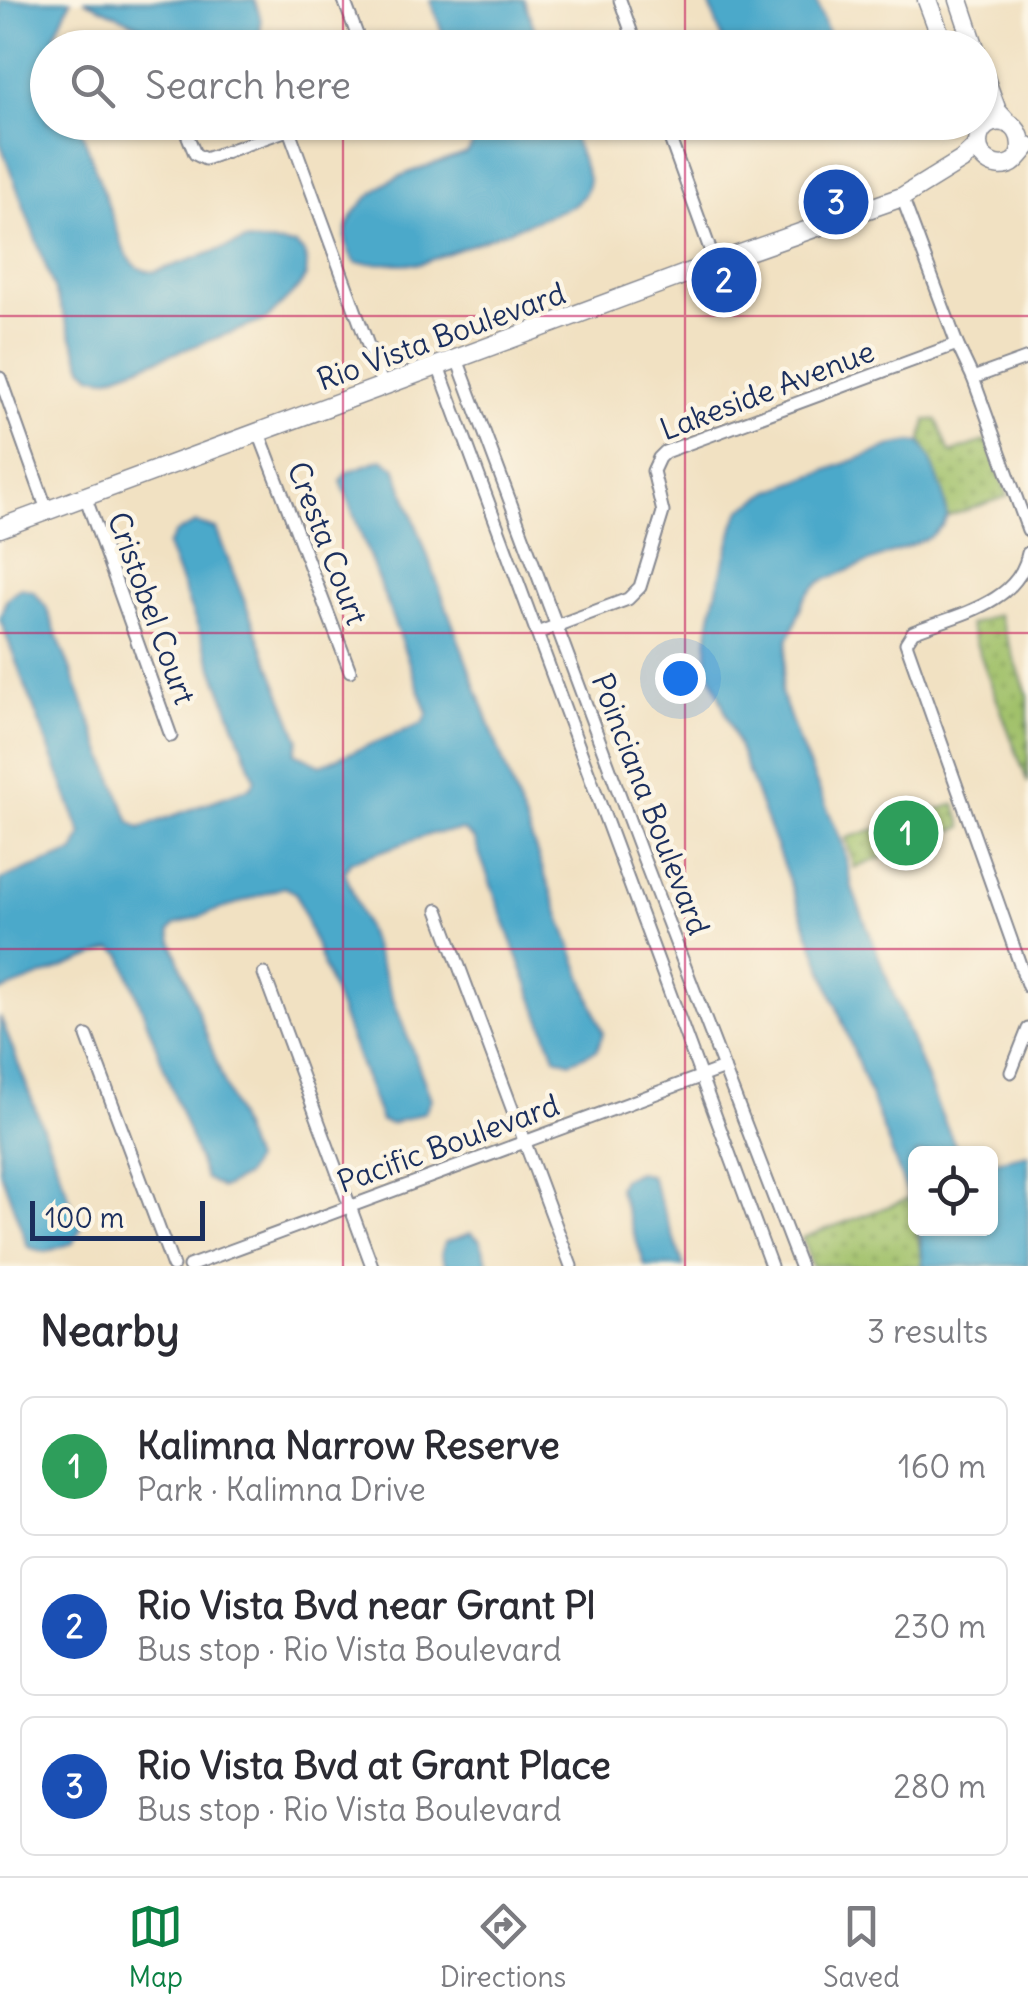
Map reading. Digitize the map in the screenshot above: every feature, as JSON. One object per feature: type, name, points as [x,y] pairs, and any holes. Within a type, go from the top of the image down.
[{"type":"street","points":[[344,0],[355,30]]},
{"type":"street","points":[[620,0],[631,30]]},
{"type":"street","points":[[927,0],[938,30]]},
{"type":"street","points":[[959,0],[969,30]]},
{"type":"street","points":[[978,140],[982,156],[990,164],[1012,163],[1024,149],[1017,126]]},
{"type":"street","points":[[189,140],[195,154],[205,159],[260,140]]},
{"type":"street","points":[[293,140],[383,386]]},
{"type":"street","points":[[671,140],[715,263]]},
{"type":"street","name":"Rio Vista Boulevard","points":[[0,528],[902,197],[952,166],[973,140]]},
{"type":"street","name":"Rio Vista Boulevard","points":[[902,197],[918,196],[959,173],[990,164]]},
{"type":"street","points":[[902,197],[1028,530]]},
{"type":"street","name":"Lakeside Avenue","points":[[538,633],[628,599],[640,586],[663,512],[653,471],[665,452],[957,344]]},
{"type":"street","points":[[973,378],[1028,358]]},
{"type":"street","name":"Poinciana Boulevard","points":[[457,359],[800,1266]]},
{"type":"street","name":"Poinciana Boulevard","points":[[438,366],[771,1266]]},
{"type":"street","points":[[0,378],[47,510]]},
{"type":"street","name":"Cresta Court","points":[[259,433],[350,671]]},
{"type":"street","name":"Cristobel Court","points":[[86,496],[171,736]]},
{"type":"street","points":[[1028,553],[1020,575],[1002,596],[913,632],[906,644],[1028,987]]},
{"type":"street","points":[[622,859],[641,852]]},
{"type":"street","points":[[438,910],[571,1266]]},
{"type":"street","points":[[264,974],[372,1266]]},
{"type":"street","points":[[1011,1072],[1028,1029]]},
{"type":"street","points":[[87,1036],[173,1266]]},
{"type":"street","name":"Pacific Boulevard","points":[[189,1266],[724,1068]]},
{"type":"green space","points":[[926,420],[937,420],[950,453],[987,440],[1008,496],[947,517],[930,458],[921,443]]},
{"type":"green space","points":[[998,614],[1028,696],[1028,783],[969,625]]},
{"type":"green space","points":[[955,804],[963,827],[855,868],[846,838]]},
{"type":"green space","points":[[908,1199],[908,1236],[918,1236],[923,1266],[812,1266],[802,1238]]},
{"type":"water","points":[[0,0],[71,0],[57,30],[30,30],[30,140],[85,140],[130,259],[136,266],[155,272],[245,241],[296,245],[304,253],[306,276],[266,320],[107,378],[93,376],[83,367],[0,142]]},
{"type":"water","points":[[84,0],[254,0],[261,30],[149,30]]},
{"type":"water","points":[[430,0],[524,0],[535,30],[441,30]]},
{"type":"water","points":[[708,0],[816,0],[827,30],[719,30]]},
{"type":"water","points":[[474,140],[574,140],[589,180],[587,188],[573,206],[420,264],[356,263],[346,241],[350,220],[357,210],[391,181],[467,153]]},
{"type":"water","points":[[921,443],[943,492],[947,517],[929,538],[813,588],[788,638],[781,692],[843,845],[853,891],[957,1146],[908,1146],[908,1195],[708,666],[707,651],[716,595],[741,510],[771,491],[895,445]]},
{"type":"water","points":[[382,459],[395,467],[603,1033],[597,1050],[570,1062],[555,1057],[474,839],[463,830],[431,834],[350,862],[345,872],[431,1099],[425,1112],[391,1124],[381,1121],[296,893],[284,887],[175,925],[170,931],[172,941],[253,1161],[245,1176],[222,1188],[205,1178],[122,955],[112,949],[0,992],[0,880],[74,852],[82,835],[0,619],[6,600],[21,588],[33,591],[46,607],[130,822],[140,828],[251,787],[255,779],[167,546],[175,533],[196,523],[216,529],[299,739],[295,753],[321,765],[423,723],[428,713],[341,481],[347,472]]},
{"type":"water","points":[[0,1016],[81,1228],[73,1243],[45,1252],[28,1247],[0,1170]]},
{"type":"water","points":[[1028,1154],[1028,1265],[923,1266],[921,1236],[998,1236],[998,1160]]},
{"type":"water","points":[[638,1172],[651,1176],[684,1266],[645,1266],[618,1187],[622,1179]]},
{"type":"water","points":[[471,1233],[480,1240],[489,1266],[446,1266],[441,1254],[445,1242]]},
{"type":"place","name":"Rio Vista Bvd at Grant Place","points":[[836,202]]},
{"type":"place","name":"Rio Vista Bvd near Grant Pl","points":[[724,280]]},
{"type":"place","name":"Kalimna Narrow Reserve","points":[[906,833]]}]
